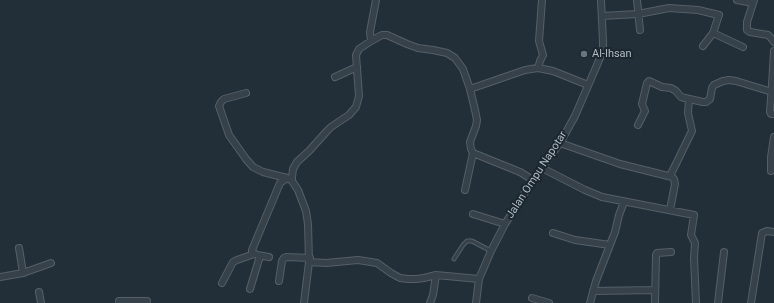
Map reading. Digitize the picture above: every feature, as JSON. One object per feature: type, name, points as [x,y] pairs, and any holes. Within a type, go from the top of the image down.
[{"type":"street","points":[[371,41],[370,32],[376,0]]},
{"type":"street","points":[[538,68],[543,55],[539,41],[542,0]]},
{"type":"street","name":"Jalan Ompu Napotar","points":[[476,303],[479,279],[490,251],[533,180],[560,143],[575,116],[600,58],[603,48],[601,0]]},
{"type":"street","points":[[637,0],[640,30]]},
{"type":"street","points":[[737,0],[753,2],[747,30],[770,37],[774,42]]},
{"type":"street","points":[[602,16],[638,14],[669,8],[693,9],[719,15],[713,33],[703,46]]},
{"type":"street","points":[[713,33],[743,47]]},
{"type":"street","points":[[254,254],[252,252],[253,246],[278,187],[282,181],[289,180],[292,177],[293,169],[297,162],[332,127],[349,115],[356,107],[359,96],[356,55],[364,45],[382,35],[388,35],[418,48],[447,53],[455,58],[463,69],[470,89],[477,120],[470,142],[473,153],[466,190]]},
{"type":"street","points":[[774,51],[770,112],[771,114],[774,114]]},
{"type":"street","points":[[335,77],[356,67]]},
{"type":"street","points":[[470,89],[525,70],[538,68],[553,71],[588,85]]},
{"type":"street","points":[[638,125],[645,111],[642,104],[648,81],[662,87],[671,88],[681,96],[689,99],[706,102],[710,99],[714,85],[718,82],[729,80],[745,83],[772,92]]},
{"type":"street","points":[[246,93],[224,99],[220,102],[219,106],[229,135],[253,167],[263,172],[289,180],[298,190],[306,211],[310,260],[304,303]]},
{"type":"street","points":[[670,176],[692,131],[688,113],[689,99]]},
{"type":"street","points":[[770,171],[774,137]]},
{"type":"street","points":[[560,143],[620,164],[670,176],[674,179],[675,184],[670,210]]},
{"type":"street","points":[[473,153],[520,172],[533,180]]},
{"type":"street","points":[[542,168],[602,197],[694,215],[691,235],[695,243],[694,258],[696,303]]},
{"type":"street","points":[[590,303],[596,281],[615,232],[624,202]]},
{"type":"street","points":[[473,214],[505,224]]},
{"type":"street","points":[[751,303],[762,233],[767,231],[774,232]]},
{"type":"street","points":[[553,233],[574,240],[610,245]]},
{"type":"street","points":[[19,248],[23,273]]},
{"type":"street","points":[[655,303],[656,254],[671,252]]},
{"type":"street","points":[[718,303],[724,252]]},
{"type":"street","points":[[222,283],[233,262],[254,254],[269,257]]},
{"type":"street","points":[[250,289],[260,256]]},
{"type":"street","points":[[279,281],[282,261],[286,257],[326,263],[358,260],[377,263],[400,278],[408,279],[424,278],[436,274],[479,279]]},
{"type":"street","points":[[0,277],[23,273],[51,263]]},
{"type":"street","points":[[430,303],[433,295],[436,274]]},
{"type":"street","points":[[593,291],[655,290]]},
{"type":"street","points":[[39,292],[41,303]]},
{"type":"street","points":[[532,298],[549,303]]},
{"type":"street","points":[[119,299],[147,301]]},
{"type":"lane","points":[[454,259],[467,241],[490,251]]},
{"type":"place","name":"Al-Ihsan","points":[[584,54]]}]
